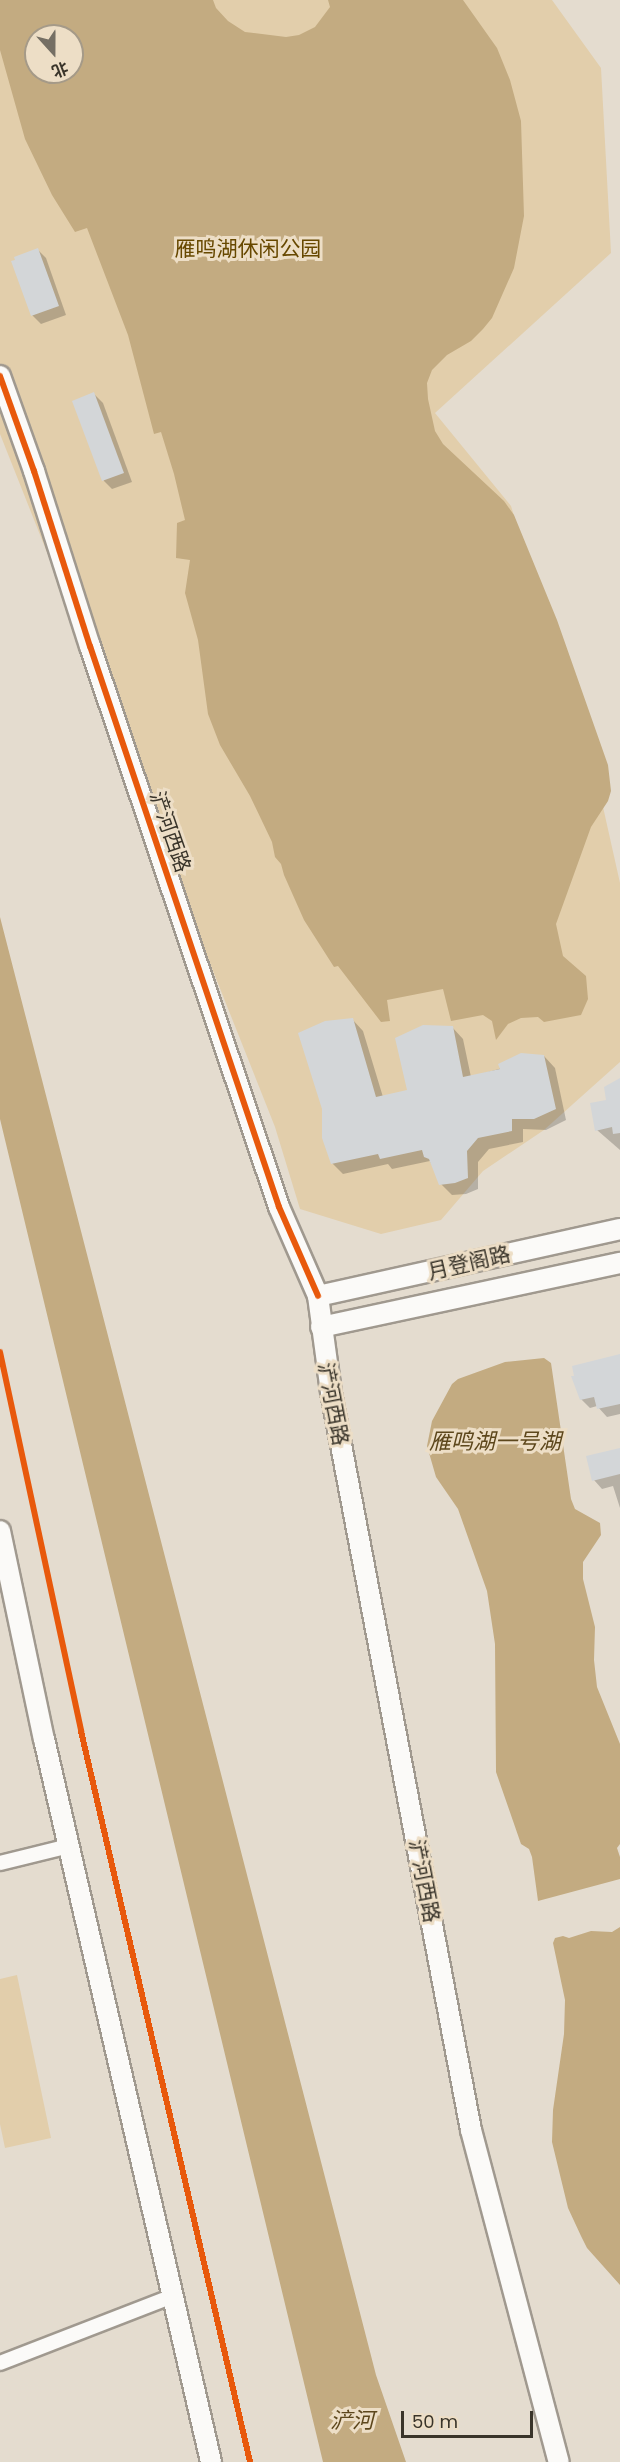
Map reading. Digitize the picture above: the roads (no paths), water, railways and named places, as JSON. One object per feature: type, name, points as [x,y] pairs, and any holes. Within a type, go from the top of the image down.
[{"type":"street","name":"浐河西路","points":[[0,376],[34,471],[90,646],[279,1207],[318,1296],[331,1392],[471,2130],[559,2462]]},
{"type":"street","name":"月登阁路","points":[[318,1296],[620,1229]]},
{"type":"street","name":"月登阁路","points":[[321,1327],[620,1263]]},
{"type":"street","points":[[0,1531],[69,1846],[211,2462]]},
{"type":"street","points":[[0,1863],[69,1846]]},
{"type":"street","points":[[0,2363],[173,2296]]},
{"type":"water","name":"雁鸣湖休闲公园","points":[[0,0],[213,0],[216,8],[228,21],[245,32],[286,37],[299,35],[315,27],[330,7],[328,0],[463,0],[497,48],[510,80],[521,121],[524,216],[514,268],[492,318],[471,341],[447,355],[432,370],[427,383],[428,399],[435,431],[443,444],[504,501],[514,515],[557,620],[608,765],[611,791],[608,801],[591,827],[556,924],[563,956],[586,976],[588,999],[581,1015],[544,1022],[538,1017],[521,1018],[508,1024],[496,1040],[492,1021],[483,1015],[451,1021],[443,989],[387,1000],[390,1021],[381,1022],[338,966],[334,967],[304,920],[281,864],[275,857],[272,842],[250,796],[220,745],[208,714],[198,640],[185,593],[190,560],[176,558],[177,523],[185,520],[161,432],[154,434],[128,335],[87,228],[75,232],[52,195],[25,139],[0,50]]},
{"type":"water","name":"浐河","points":[[0,917],[376,2375],[406,2462],[323,2462],[0,1119]]},
{"type":"water","name":"雁鸣湖一号湖","points":[[544,1358],[551,1363],[571,1499],[575,1509],[600,1523],[601,1535],[583,1562],[583,1579],[595,1627],[594,1660],[597,1687],[620,1744],[620,1844],[617,1848],[620,1857],[620,1879],[538,1901],[532,1857],[529,1849],[521,1844],[496,1772],[495,1644],[487,1591],[458,1509],[436,1477],[427,1446],[432,1421],[452,1384],[458,1379],[505,1362]]},
{"type":"water","points":[[620,1927],[620,2285],[587,2248],[581,2236],[568,2208],[552,2142],[553,2110],[564,2034],[565,2000],[553,1943],[555,1938],[563,1936],[569,1938],[591,1931],[612,1932]]}]
